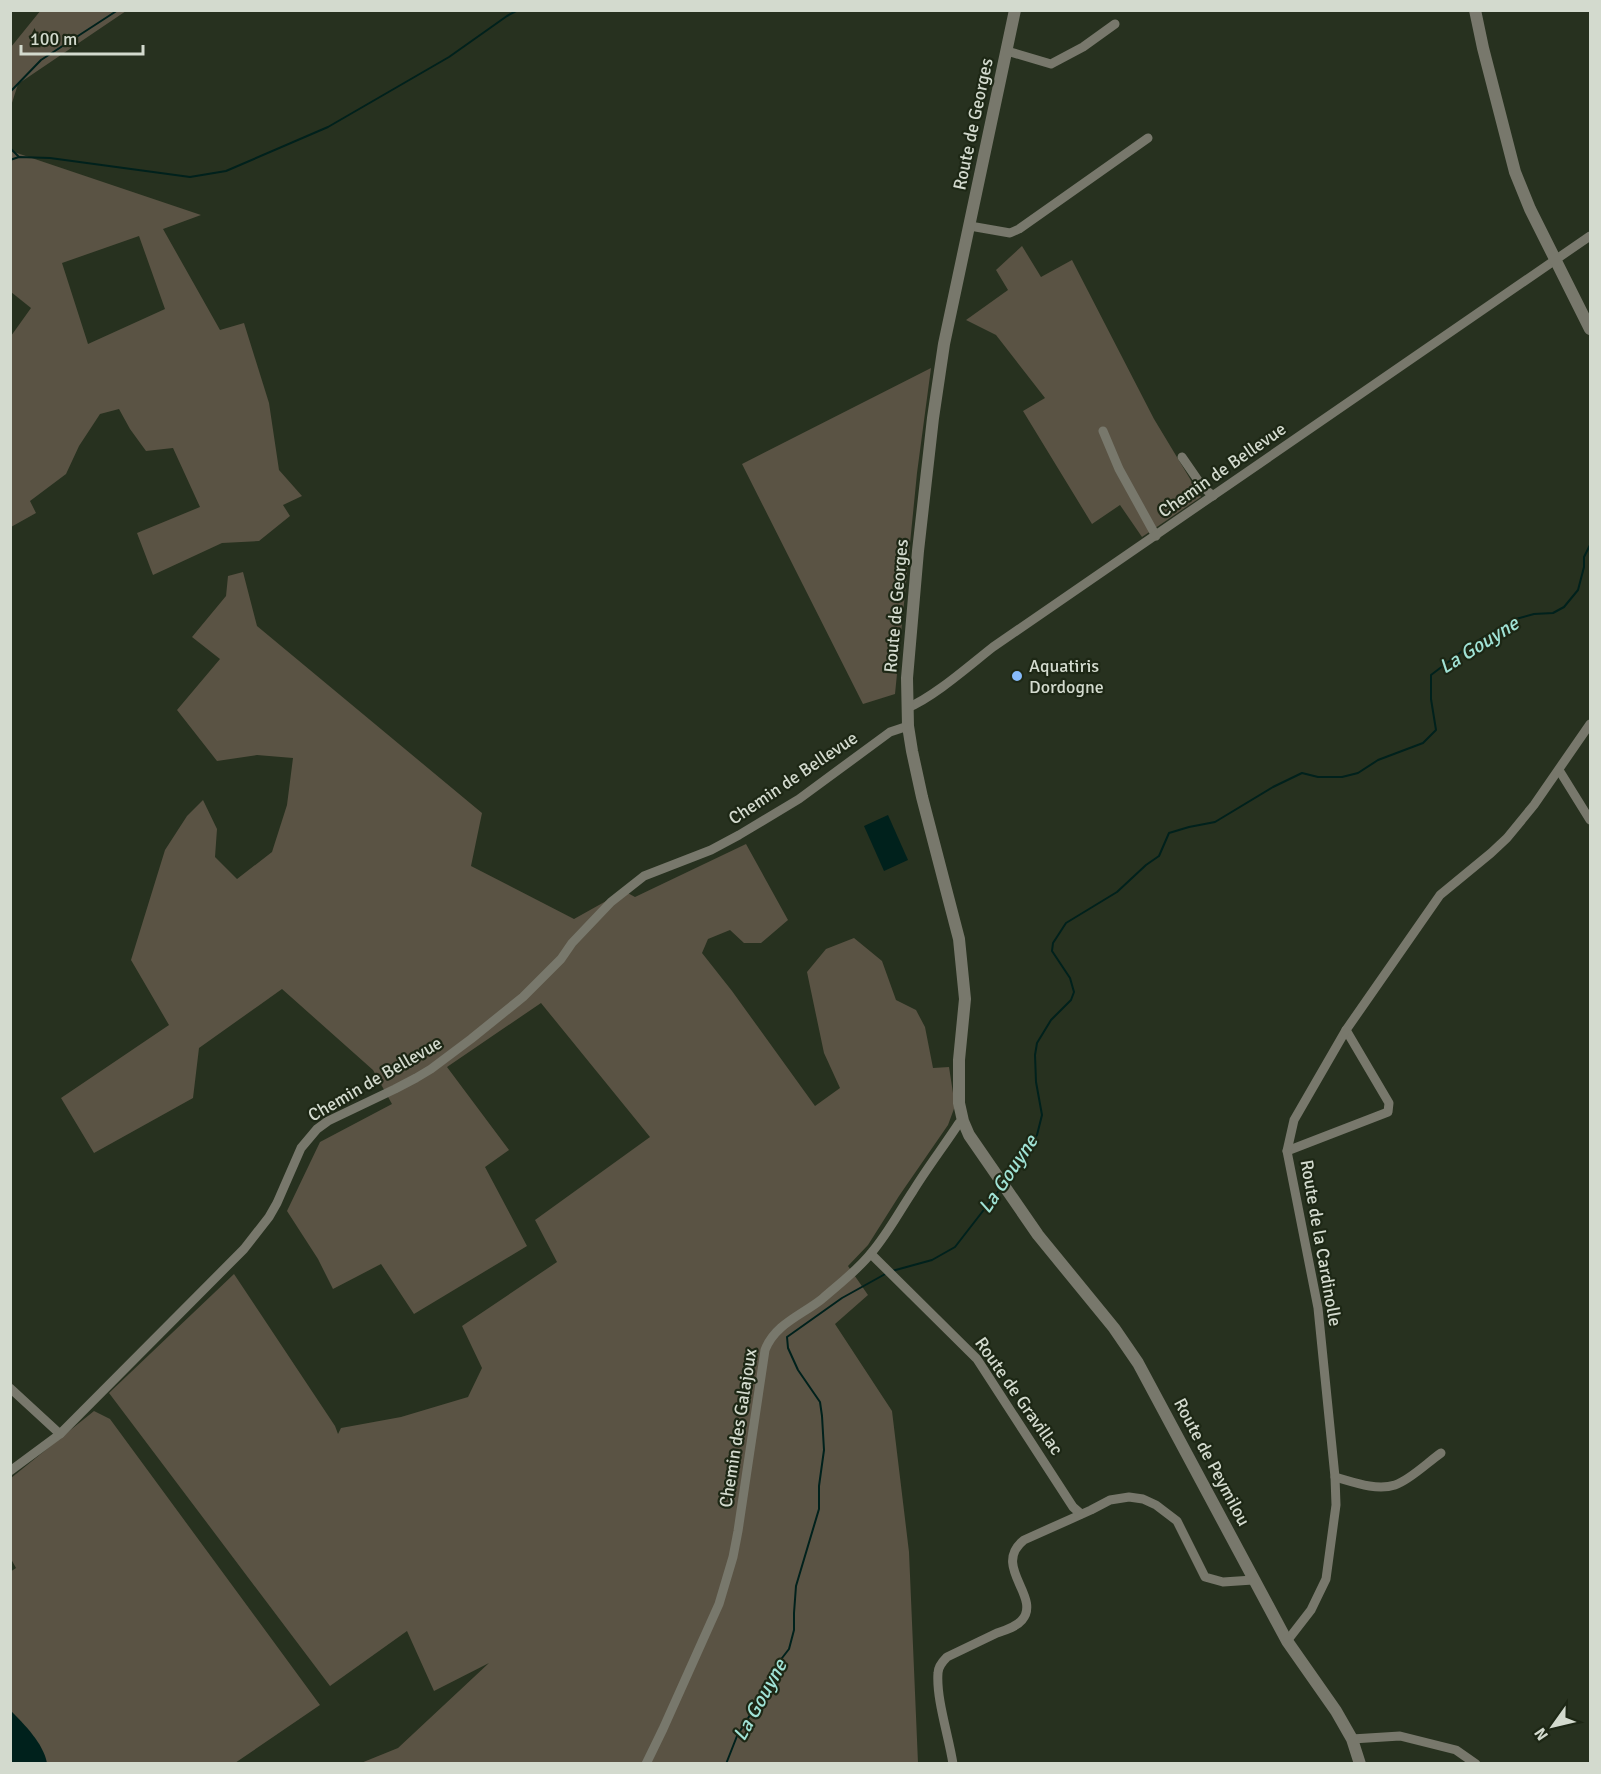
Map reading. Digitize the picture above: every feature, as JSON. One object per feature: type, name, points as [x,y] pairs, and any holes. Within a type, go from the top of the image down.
[{"type":"street","name":"Route de Georges","points":[[1008,1192],[969,1135],[959,1103],[959,1060],[965,999],[959,939],[922,797],[908,726],[907,678],[933,418],[945,344],[1015,10]]},
{"type":"street","points":[[1475,10],[1515,172],[1530,209],[1590,329]]},
{"type":"street","points":[[1007,51],[1051,64],[1083,47],[1115,24]]},
{"type":"street","points":[[970,226],[1010,233],[1019,229],[1148,138]]},
{"type":"street","name":"Chemin de Bellevue","points":[[907,708],[1590,236]]},
{"type":"street","points":[[1103,431],[1119,469],[1156,536]]},
{"type":"street","points":[[1182,458],[1202,486],[1213,496]]},
{"type":"street","name":"Route de la Cardinolle","points":[[1287,1641],[1311,1610],[1326,1579],[1336,1505],[1318,1308],[1287,1150],[1293,1120],[1347,1030],[1440,895],[1507,838],[1559,770],[1590,724]]},
{"type":"street","name":"Chemin de Bellevue","points":[[10,1471],[60,1434],[244,1250],[269,1217],[301,1148],[317,1129],[328,1121],[416,1078],[471,1039],[523,997],[561,959],[572,943],[606,907],[644,876],[711,850],[739,835],[799,799],[890,732],[908,726]]},
{"type":"street","points":[[1559,770],[1590,820]]},
{"type":"street","points":[[1287,1150],[1388,1112],[1389,1102],[1347,1030]]},
{"type":"street","name":"Chemin des Galajoux","points":[[646,1764],[719,1604],[733,1557],[768,1342],[779,1329],[819,1301],[871,1254],[963,1121]]},
{"type":"street","name":"Route de Peymilou","points":[[1008,1192],[1038,1235],[1114,1328],[1138,1363],[1287,1641],[1352,1738],[1360,1764]]},
{"type":"street","name":"Route de Gravillac","points":[[871,1254],[977,1359],[1073,1507],[1081,1514]]},
{"type":"street","points":[[10,1388],[60,1434]]},
{"type":"street","points":[[1335,1477],[1377,1487],[1390,1486],[1400,1482],[1441,1453]]},
{"type":"street","points":[[953,1764],[938,1672],[941,1663],[947,1657],[1012,1627],[1023,1619],[1028,1607],[1014,1573],[1013,1556],[1024,1540],[1110,1500],[1129,1497],[1143,1499],[1156,1505],[1177,1521],[1204,1576],[1222,1582],[1253,1580]]},
{"type":"street","points":[[1352,1738],[1401,1736],[1456,1750],[1476,1764]]},
{"type":"shaded area","points":[[41,10],[126,11],[18,84],[11,106],[11,47]]},
{"type":"shaded area","points":[[11,151],[201,215],[163,229],[220,330],[244,323],[269,403],[279,470],[302,496],[283,505],[290,516],[259,541],[222,543],[153,575],[137,533],[200,507],[173,448],[146,451],[119,409],[100,414],[79,446],[66,474],[30,501],[36,513],[11,527],[11,336],[31,308],[11,292]],"holes":[[[139,236],[165,309],[88,344],[62,263]]]},
{"type":"shaded area","points":[[1022,246],[1041,277],[1072,260],[1154,419],[1201,497],[1142,537],[1120,505],[1092,524],[1023,411],[1045,398],[996,335],[966,320],[1008,290],[996,270]]},
{"type":"shaded area","points":[[931,368],[917,473],[895,694],[863,704],[742,464]]},
{"type":"shaded area","points":[[243,572],[257,626],[482,813],[471,866],[574,919],[624,891],[635,897],[746,844],[788,920],[761,943],[744,943],[730,930],[708,939],[702,953],[815,1106],[840,1088],[824,1053],[807,972],[826,949],[854,938],[882,961],[896,1000],[916,1010],[925,1027],[933,1068],[949,1067],[955,1106],[948,1125],[868,1245],[848,1266],[868,1295],[835,1324],[892,1411],[909,1552],[918,1763],[361,1763],[398,1748],[489,1663],[434,1691],[407,1631],[330,1686],[109,1393],[234,1274],[335,1426],[338,1434],[341,1428],[401,1417],[468,1397],[482,1368],[462,1326],[557,1262],[535,1220],[650,1137],[541,1003],[447,1067],[509,1150],[485,1167],[527,1246],[414,1314],[381,1264],[333,1289],[318,1259],[287,1211],[320,1142],[392,1104],[373,1070],[282,989],[199,1048],[193,1098],[94,1153],[61,1098],[169,1025],[131,960],[165,850],[187,816],[203,800],[217,829],[215,857],[237,879],[272,852],[287,805],[293,758],[257,755],[217,761],[177,710],[220,659],[192,637],[226,596],[228,576]]},
{"type":"shaded area","points":[[94,1411],[110,1419],[320,1705],[235,1763],[11,1763],[10,1572],[16,1568],[11,1559],[11,1478]]},
{"type":"water","points":[[888,815],[908,860],[884,871],[864,826]]},
{"type":"water","points":[[10,1710],[42,1748],[47,1763],[11,1763]]},
{"type":"waterway","points":[[10,92],[41,60],[118,10]]},
{"type":"waterway","points":[[10,160],[19,157],[50,158],[190,177],[226,171],[328,127],[449,57],[518,10]]},
{"type":"waterway","points":[[10,148],[19,157]]},
{"type":"waterway","name":"La Gouyne","points":[[1006,1182],[1037,1135],[1042,1115],[1036,1082],[1037,1043],[1051,1020],[1071,1000],[1074,992],[1070,978],[1052,951],[1053,943],[1066,923],[1117,892],[1159,856],[1169,833],[1215,822],[1273,787],[1302,773],[1318,777],[1342,777],[1358,773],[1378,760],[1423,743],[1436,730],[1431,699],[1431,675],[1469,646],[1512,620],[1534,614],[1553,613],[1564,607],[1578,590],[1584,557],[1590,545]]},
{"type":"waterway","name":"La Gouyne","points":[[892,1271],[932,1260],[955,1247],[1000,1189]]},
{"type":"waterway","name":"La Gouyne","points":[[726,1764],[737,1736],[763,1694],[772,1671],[789,1649],[794,1630],[796,1586],[819,1509],[819,1486],[824,1450],[820,1402],[798,1370],[788,1348],[787,1337],[842,1298],[887,1273]]},
{"type":"place","name":"Aquatiris Dordogne","points":[[1017,676]]}]
